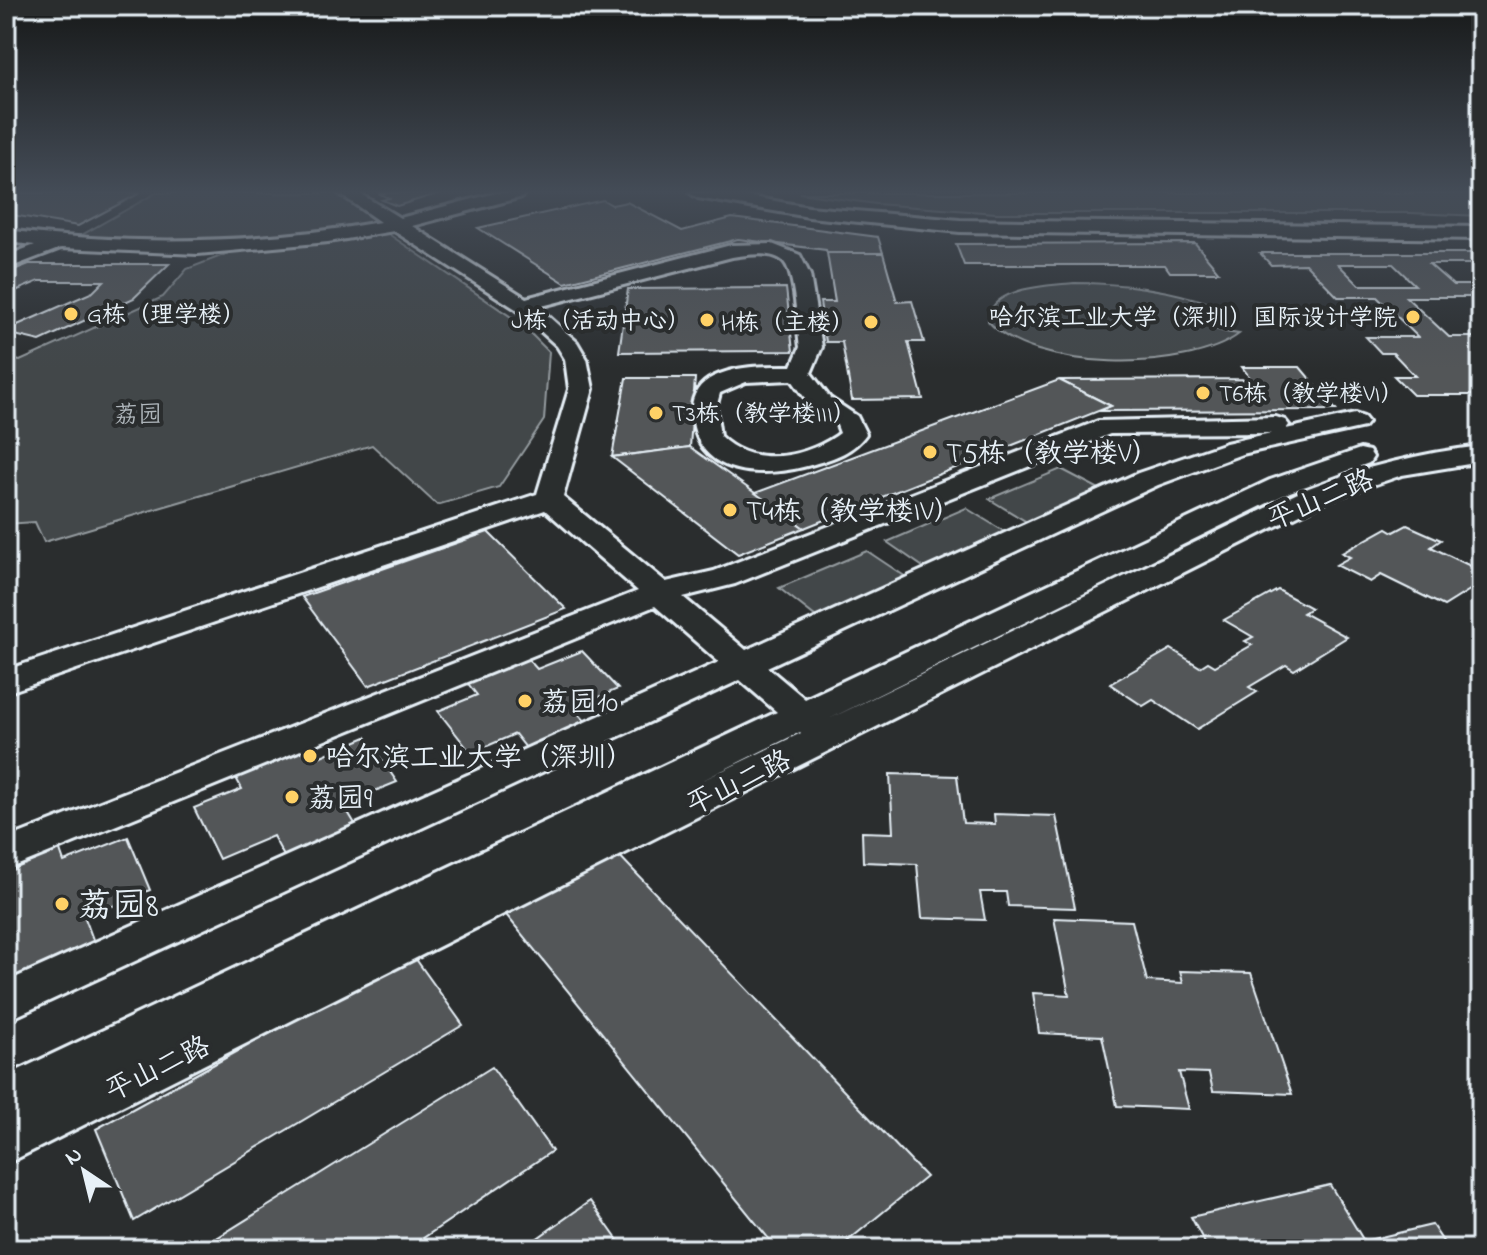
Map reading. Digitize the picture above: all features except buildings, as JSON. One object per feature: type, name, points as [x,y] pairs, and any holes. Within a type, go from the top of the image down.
[{"type":"street","points":[[6,263],[36,252]]},
{"type":"street","points":[[439,252],[523,305],[566,342],[576,359],[581,389],[549,499]]},
{"type":"street","points":[[523,305],[729,252]]},
{"type":"street","points":[[768,252],[786,254],[797,265],[811,347],[799,373]]},
{"type":"street","points":[[799,373],[821,403],[848,421],[853,434],[844,445],[784,465],[764,467],[744,464],[707,438],[705,401],[710,390],[723,381],[756,374],[799,373]]},
{"type":"street","points":[[6,855],[660,593],[738,573],[1107,426],[1345,424],[1281,436],[1198,459],[6,1002]]},
{"type":"street","name":"平山二路","points":[[6,1141],[1316,471],[1387,451],[1481,438]]},
{"type":"street","name":"平山二路","points":[[6,1099],[1316,495],[1358,478],[1413,463],[1481,454]]},
{"type":"street","points":[[549,499],[815,726]]},
{"type":"street","points":[[6,682],[549,499]]},
{"type":"green space","name":"荔园","points":[[233,252],[414,252],[520,323],[549,352],[544,420],[499,487],[437,505],[372,445],[44,542],[35,522],[6,524],[6,358],[20,361],[163,297],[187,269]]},
{"type":"green space","points":[[1074,283],[1146,288],[1198,299],[1215,305],[1199,313],[1205,323],[1215,329],[1239,334],[1215,347],[1184,356],[1110,361],[1073,358],[1038,350],[1009,338],[988,321],[991,309],[1009,294]]},
{"type":"green space","points":[[1061,469],[1105,492],[1032,525],[989,499]]},
{"type":"green space","points":[[966,508],[1010,535],[929,571],[887,542]]},
{"type":"green space","points":[[867,551],[909,579],[820,620],[779,588]]},
{"type":"place","name":"G栋（理学楼）","points":[[71,314]]},
{"type":"place","name":"哈尔滨工业大学（深圳）国际设计学院","points":[[1413,317]]},
{"type":"place","name":"J栋（活动中心）","points":[[707,320]]},
{"type":"place","name":"H栋（主楼）","points":[[871,322]]},
{"type":"place","name":"T6栋（教学楼VI）","points":[[1203,393]]},
{"type":"place","name":"T3栋（教学楼III）","points":[[656,413]]},
{"type":"place","name":"T5栋（教学楼V）","points":[[930,452]]},
{"type":"place","name":"T4栋（教学楼IV）","points":[[730,510]]},
{"type":"place","name":"荔园10","points":[[525,701]]},
{"type":"place","name":"哈尔滨工业大学（深圳）","points":[[310,756]]},
{"type":"place","name":"荔园9","points":[[292,797]]},
{"type":"place","name":"荔园8","points":[[62,904]]}]
